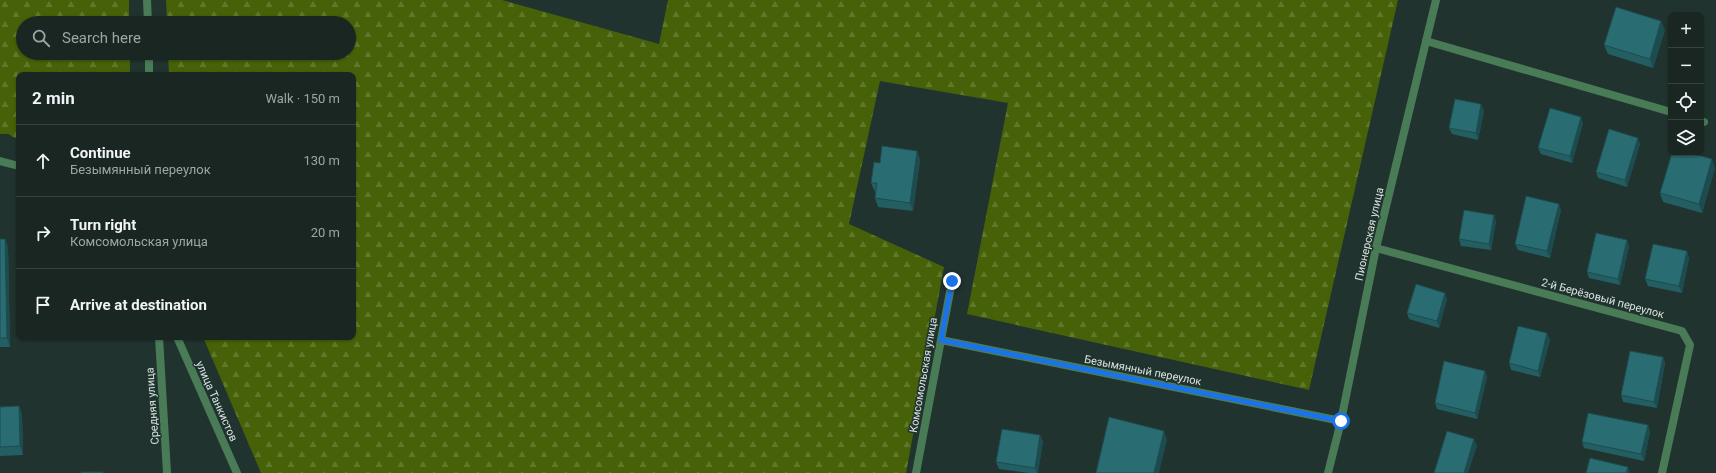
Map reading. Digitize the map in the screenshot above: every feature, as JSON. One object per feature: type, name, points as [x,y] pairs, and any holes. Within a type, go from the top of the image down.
[{"type":"street","points":[[148,0],[148,16]]},
{"type":"street","name":"Пионерская улица","points":[[1328,473],[1341,421],[1376,248],[1436,0]]},
{"type":"street","points":[[1426,41],[1668,111]]},
{"type":"street","points":[[149,60],[149,72]]},
{"type":"street","points":[[0,161],[16,165]]},
{"type":"street","name":"2-й Берёзовый переулок","points":[[1376,248],[1682,332],[1690,345],[1662,473]]},
{"type":"street","name":"Комсомольская улица","points":[[916,473],[952,281]]},
{"type":"street","name":"Средняя улица","points":[[159,340],[167,473]]},
{"type":"street","name":"улица Танкистов","points":[[177,340],[237,473]]},
{"type":"street","name":"Безымянный переулок","points":[[941,340],[1341,421]]},
{"type":"green space","points":[[0,0],[129,0],[129,16],[16,16],[16,60],[130,60],[130,72],[16,72],[16,138],[8,134],[0,134]]},
{"type":"green space","points":[[166,0],[502,0],[659,44],[668,0],[1398,0],[1309,390],[967,314],[1008,103],[880,81],[849,224],[944,267],[906,473],[261,473],[204,340],[356,340],[356,72],[169,72],[168,60],[356,60],[356,16],[167,16]]},
{"type":"building","points":[[1616,7],[1661,21],[1650,59],[1604,45]]},
{"type":"building","points":[[1455,99],[1481,104],[1476,133],[1449,128]]},
{"type":"building","points":[[1550,108],[1581,117],[1570,156],[1538,148]]},
{"type":"building","points":[[1609,129],[1638,138],[1625,180],[1596,172]]},
{"type":"building","points":[[882,146],[917,151],[910,203],[875,198],[877,183],[871,183],[874,162],[880,163]]},
{"type":"building","points":[[1671,156],[1701,156],[1712,159],[1699,204],[1660,193]]},
{"type":"building","points":[[1526,196],[1559,204],[1547,251],[1515,244]]},
{"type":"building","points":[[1464,210],[1494,215],[1489,244],[1459,239]]},
{"type":"building","points":[[1596,233],[1627,240],[1618,279],[1587,272]]},
{"type":"building","points":[[0,239],[5,239],[7,338],[0,338]]},
{"type":"building","points":[[1653,244],[1687,251],[1679,286],[1645,279]]},
{"type":"building","points":[[1416,284],[1445,293],[1437,321],[1407,313]]},
{"type":"building","points":[[1518,326],[1547,333],[1538,371],[1509,363]]},
{"type":"building","points":[[1630,351],[1663,357],[1654,402],[1621,395]]},
{"type":"building","points":[[1444,361],[1485,371],[1475,413],[1435,403]]},
{"type":"building","points":[[19,406],[20,446],[0,447],[0,407]]},
{"type":"building","points":[[1588,413],[1648,425],[1641,454],[1582,442]]},
{"type":"building","points":[[1109,417],[1164,431],[1154,473],[1096,473]]},
{"type":"building","points":[[1002,429],[1040,435],[1035,468],[996,462]]},
{"type":"building","points":[[1447,431],[1474,439],[1464,473],[1434,473]]},
{"type":"building","points":[[1590,458],[1628,467],[1626,473],[1586,473]]},
{"type":"building","points":[[103,472],[103,473],[81,473]]},
{"type":"route","points":[[952,281],[941,340],[1341,421]]}]
